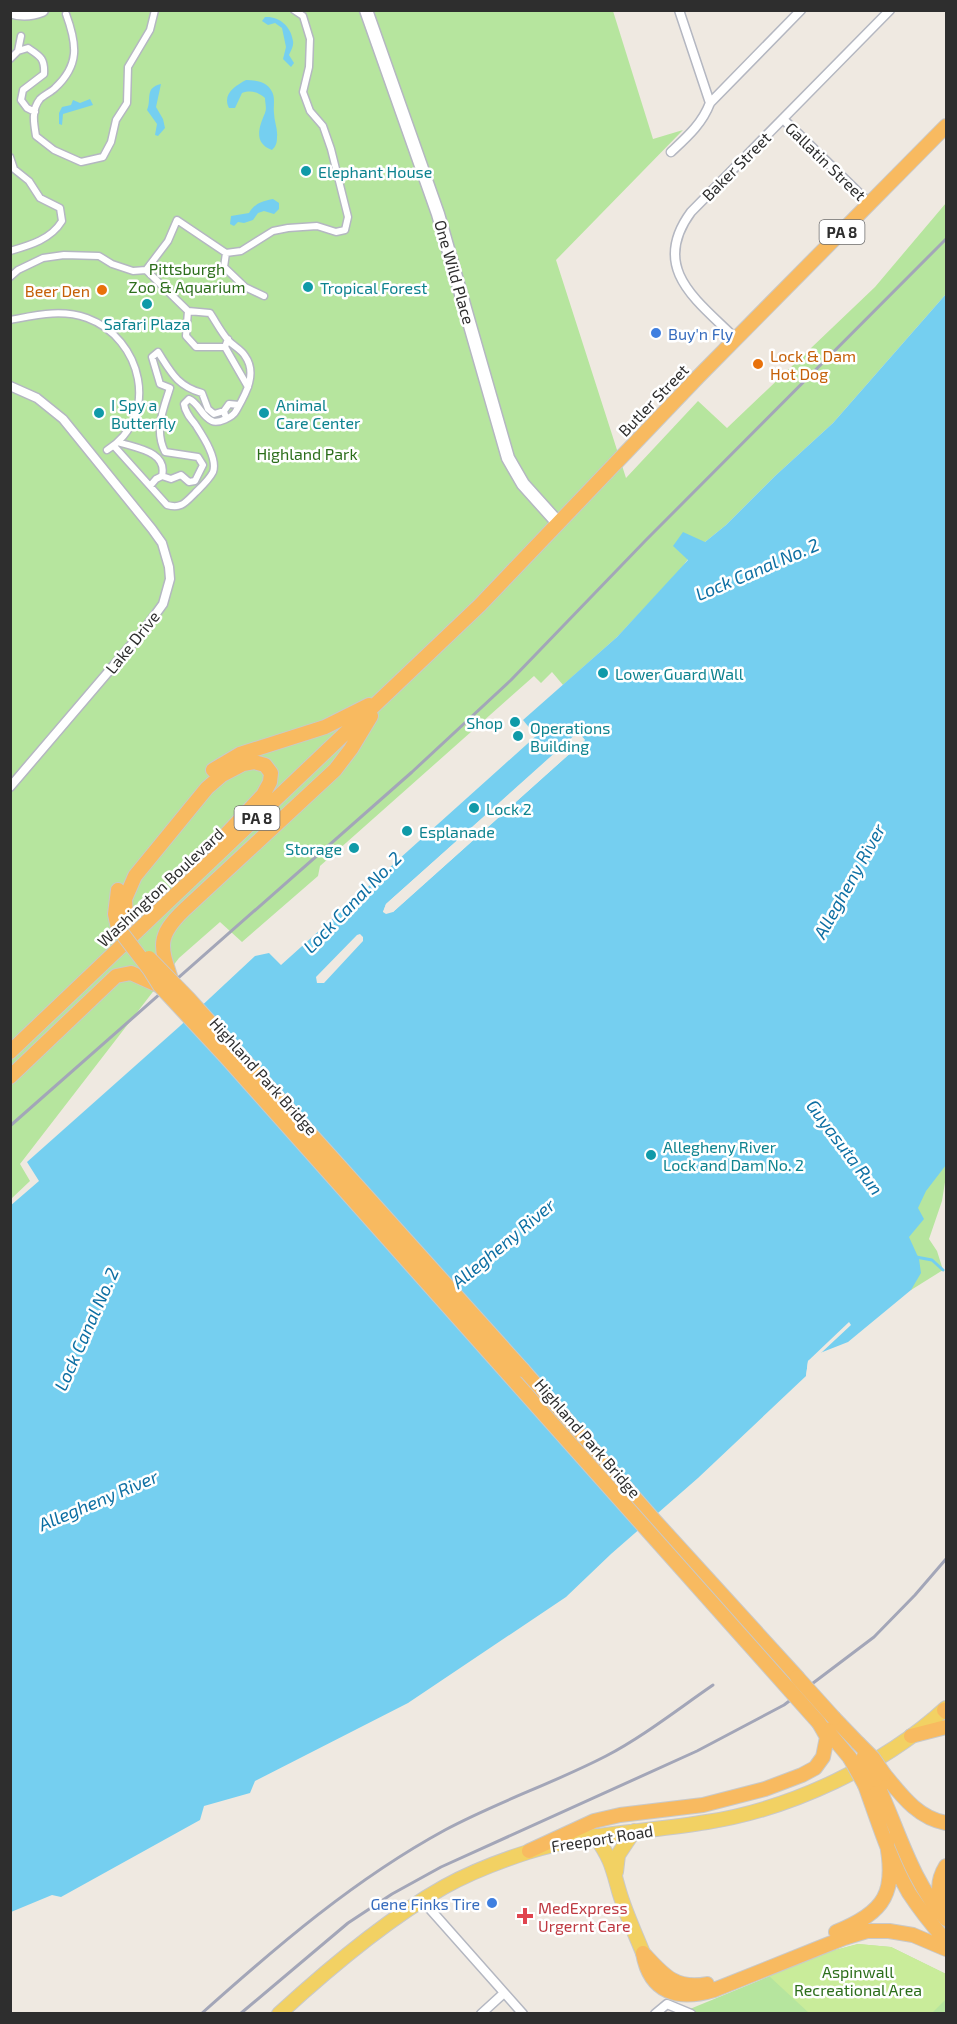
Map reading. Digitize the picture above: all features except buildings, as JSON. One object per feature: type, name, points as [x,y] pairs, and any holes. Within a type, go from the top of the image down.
[{"type":"highway","name":"Butler Street","points":[[384,697],[480,605],[736,339],[946,126]]},
{"type":"highway","points":[[166,983],[162,943],[171,924],[335,770],[384,697]]},
{"type":"highway","points":[[166,983],[122,925],[115,907],[118,889],[124,876],[193,790],[225,762],[240,754],[325,727],[384,697]]},
{"type":"highway","name":"Washington Boulevard","points":[[10,1052],[384,697]]},
{"type":"highway","points":[[122,925],[125,899],[135,876],[207,788],[230,770],[243,764],[258,762],[268,767],[271,777],[269,786],[263,795],[129,939]]},
{"type":"highway","points":[[10,1077],[116,976],[131,973],[166,983]]},
{"type":"highway","name":"Highland Park Bridge","points":[[166,983],[523,1370],[812,1696],[873,1758],[874,1779],[885,1839],[909,1892],[926,1918],[946,1941]]},
{"type":"highway","name":"Highland Park Bridge","points":[[166,983],[226,1057],[850,1758],[874,1779],[885,1799],[900,1841],[919,1881],[946,1920]]},
{"type":"highway","points":[[529,1851],[594,1821],[620,1815],[703,1805],[765,1789],[802,1775],[814,1768],[823,1757],[827,1737],[819,1723]]},
{"type":"highway","points":[[910,1736],[946,1727]]},
{"type":"highway","points":[[874,1779],[924,1816],[946,1823]]},
{"type":"highway","points":[[643,1953],[670,1979],[681,1984],[695,1986],[712,1983],[853,1926],[867,1918],[879,1906],[888,1891],[891,1876],[885,1839]]},
{"type":"highway","points":[[943,1871],[938,1886],[946,1915]]},
{"type":"highway","points":[[643,1953],[646,1969],[659,1986],[683,1995],[697,1995],[867,1931],[889,1930],[913,1935],[946,1949]]},
{"type":"main road","name":"One Wild Place","points":[[366,10],[438,214],[508,458],[523,484],[558,524]]},
{"type":"main road","points":[[10,11],[30,14],[41,11]]},
{"type":"main road","name":"Freeport Road","points":[[279,2013],[319,1978],[422,1900],[470,1874],[529,1851],[596,1836],[709,1822],[776,1805],[824,1786],[862,1767],[946,1710]]},
{"type":"main road","points":[[634,1832],[618,1855],[615,1866],[619,1892],[643,1953]]},
{"type":"main road","points":[[596,1836],[608,1855],[616,1875]]},
{"type":"main road","points":[[596,1836],[599,1856],[619,1892]]},
{"type":"street","points":[[66,14],[75,52],[69,74],[54,90],[40,99],[33,117],[36,136],[54,150],[81,162],[104,157],[111,142],[116,120],[127,104],[128,67],[150,30],[155,10]]},
{"type":"street","points":[[146,270],[168,240],[177,220],[226,253],[241,251],[273,231],[288,228],[317,226],[336,232],[345,230],[348,217],[331,149],[323,126],[309,111],[303,92],[309,67],[310,39],[303,16],[294,10]]},
{"type":"street","points":[[679,10],[710,103]]},
{"type":"street","points":[[671,152],[692,133],[705,116],[710,103],[801,10]]},
{"type":"street","name":"Baker Street","points":[[736,339],[693,296],[680,279],[674,261],[675,243],[682,226],[691,212],[890,10]]},
{"type":"street","points":[[18,51],[21,36]]},
{"type":"street","points":[[10,59],[18,51],[28,48],[44,63],[44,74],[23,90],[21,100],[27,108],[35,112]]},
{"type":"street","name":"Gallatin Street","points":[[783,119],[870,204]]},
{"type":"street","points":[[10,157],[14,169],[29,181],[40,198],[60,208],[62,221],[56,232],[29,246],[10,251]]},
{"type":"street","points":[[226,253],[224,267],[245,287],[264,296]]},
{"type":"street","points":[[10,277],[18,270],[43,258],[64,255],[99,256],[112,264],[133,271],[146,270],[188,311],[210,313],[228,339],[245,355],[251,378],[234,415],[214,414],[208,410],[202,393],[188,389],[178,381],[158,352],[152,357],[160,384],[170,388],[160,423],[159,440],[165,452],[198,456],[203,465],[195,481],[189,482],[181,475],[171,479],[162,476],[150,486]]},
{"type":"street","points":[[188,311],[186,336],[196,347],[225,347]]},
{"type":"street","points":[[10,320],[50,312],[90,319],[112,332],[128,352],[138,376],[141,400],[136,418],[116,444],[107,450]]},
{"type":"street","points":[[225,347],[228,339]]},
{"type":"street","points":[[225,347],[248,387]]},
{"type":"street","name":"Lake Drive","points":[[10,386],[37,398],[72,429],[157,536],[167,556],[170,579],[162,604],[144,630],[10,788]]},
{"type":"street","points":[[116,444],[167,505],[182,506],[204,484],[213,471],[214,461],[200,432],[185,410],[184,404],[189,399],[195,402],[212,421],[218,422],[225,415]]},
{"type":"street","points":[[116,444],[146,450],[158,457],[164,471],[162,476]]},
{"type":"street","points":[[422,1900],[524,2013]]},
{"type":"street","points":[[481,2013],[504,1993]]},
{"type":"street","points":[[656,2013],[666,2004],[691,2013]]},
{"type":"green space","name":"Highland Park","points":[[11,11],[613,11],[653,139],[683,130],[556,260],[626,478],[698,401],[727,428],[875,287],[946,203],[946,294],[833,423],[726,525],[705,542],[674,546],[688,559],[680,570],[617,637],[563,685],[552,672],[541,683],[534,676],[320,866],[318,876],[242,942],[220,922],[179,958],[20,1164],[30,1181],[11,1199]]},
{"type":"green space","points":[[946,1142],[946,1176],[942,1201],[929,1239],[937,1251],[943,1270],[911,1290],[902,1263],[902,1188]]},
{"type":"green space","name":"Aspinwall Recreational Area","points":[[858,1944],[891,1947],[946,1974],[946,2013],[691,2014],[685,2011],[828,1952]]},
{"type":"green space","name":"Aspinwall Recreational Area","points":[[858,1944],[891,1947],[946,1974],[946,1999],[932,2013],[809,2013],[769,1976],[828,1952]]},
{"type":"water","points":[[265,17],[279,20],[290,31],[293,43],[289,55],[294,63],[291,67],[283,59],[286,47],[282,28],[275,23],[268,25],[262,21]]},
{"type":"water","points":[[246,80],[263,83],[273,93],[277,134],[276,144],[272,150],[262,143],[259,134],[266,111],[265,98],[260,94],[248,92],[242,93],[235,108],[229,108],[227,103],[228,95]]},
{"type":"water","points":[[161,84],[156,107],[165,128],[158,136],[155,135],[157,124],[147,110],[150,91]]},
{"type":"water","points":[[90,99],[93,105],[63,114],[62,125],[59,124],[59,113],[62,107],[71,105],[73,100],[80,103]]},
{"type":"water","points":[[273,199],[279,203],[279,209],[274,214],[264,211],[258,213],[253,220],[238,222],[234,226],[230,224],[231,216],[249,213],[259,203]]},
{"type":"water","points":[[946,294],[946,1165],[926,1191],[918,1208],[924,1219],[909,1237],[919,1259],[921,1273],[911,1290],[848,1342],[820,1353],[808,1361],[806,1376],[698,1478],[611,1554],[566,1597],[408,1703],[255,1781],[250,1793],[204,1806],[200,1820],[61,1897],[52,1895],[11,1912],[10,1206],[39,1181],[27,1162],[255,956],[269,953],[281,965],[536,736],[523,720],[617,637],[688,560],[673,546],[683,532],[705,542],[726,525],[833,423]],"holes":[[[578,733],[585,740],[393,912],[383,912],[386,904]]]},
{"type":"pier","points":[[578,732],[585,740],[393,912],[386,914],[383,912],[386,904]],"holes":[[[578,736],[581,740],[391,910],[387,911],[388,906]]]},
{"type":"pier","points":[[360,934],[363,941],[324,983],[317,983],[316,977]]},
{"type":"pier","points":[[849,1322],[851,1325],[811,1363],[808,1378],[806,1376],[808,1361]]},
{"type":"waterway","name":"Guyasuta Run","points":[[916,1257],[932,1260],[943,1270]]},
{"type":"railway","points":[[10,1126],[412,772],[511,680],[646,540],[946,239]]},
{"type":"railway","points":[[240,2014],[348,1923],[392,1894],[441,1867],[697,1751],[784,1705],[874,1637],[946,1559]]},
{"type":"railway","points":[[201,2014],[318,1915],[412,1849],[465,1820],[606,1756],[647,1731],[713,1685]]},
{"type":"place","name":"Elephant House","points":[[306,171]]},
{"type":"place","name":"Tropical Forest","points":[[308,287]]},
{"type":"place","name":"Beer Den","points":[[102,290]]},
{"type":"place","name":"Safari Plaza","points":[[147,304]]},
{"type":"place","name":"Buy'n Fly","points":[[656,333]]},
{"type":"place","name":"Lock & Dam Hot Dog","points":[[758,364]]},
{"type":"place","name":"I Spy a Butterfly","points":[[99,413]]},
{"type":"place","name":"Animal Care Center","points":[[264,413]]},
{"type":"place","name":"Lower Guard Wall","points":[[603,673]]},
{"type":"place","name":"Shop","points":[[515,722]]},
{"type":"place","name":"Operations Building","points":[[518,736]]},
{"type":"place","name":"Lock 2","points":[[474,808]]},
{"type":"place","name":"Esplanade","points":[[407,831]]},
{"type":"place","name":"Storage","points":[[354,848]]},
{"type":"place","name":"Allegheny River Lock and Dam No. 2","points":[[651,1155]]},
{"type":"place","name":"Gene Finks Tire","points":[[492,1903]]},
{"type":"place","name":"MedExpress Urgernt Care","points":[[525,1916]]},
{"type":"park label","name":"Pittsburgh Zoo & Aquarium","points":[[187,277]]},
{"type":"water label","name":"Lock Canal No. 2","points":[[757,569]]},
{"type":"water label","name":"Allegheny River","points":[[849,881]]},
{"type":"water label","name":"Lock Canal No. 2","points":[[352,902]]},
{"type":"water label","name":"Allegheny River","points":[[503,1243]]},
{"type":"water label","name":"Lock Canal No. 2","points":[[86,1329]]},
{"type":"water label","name":"Allegheny River","points":[[98,1500]]}]
